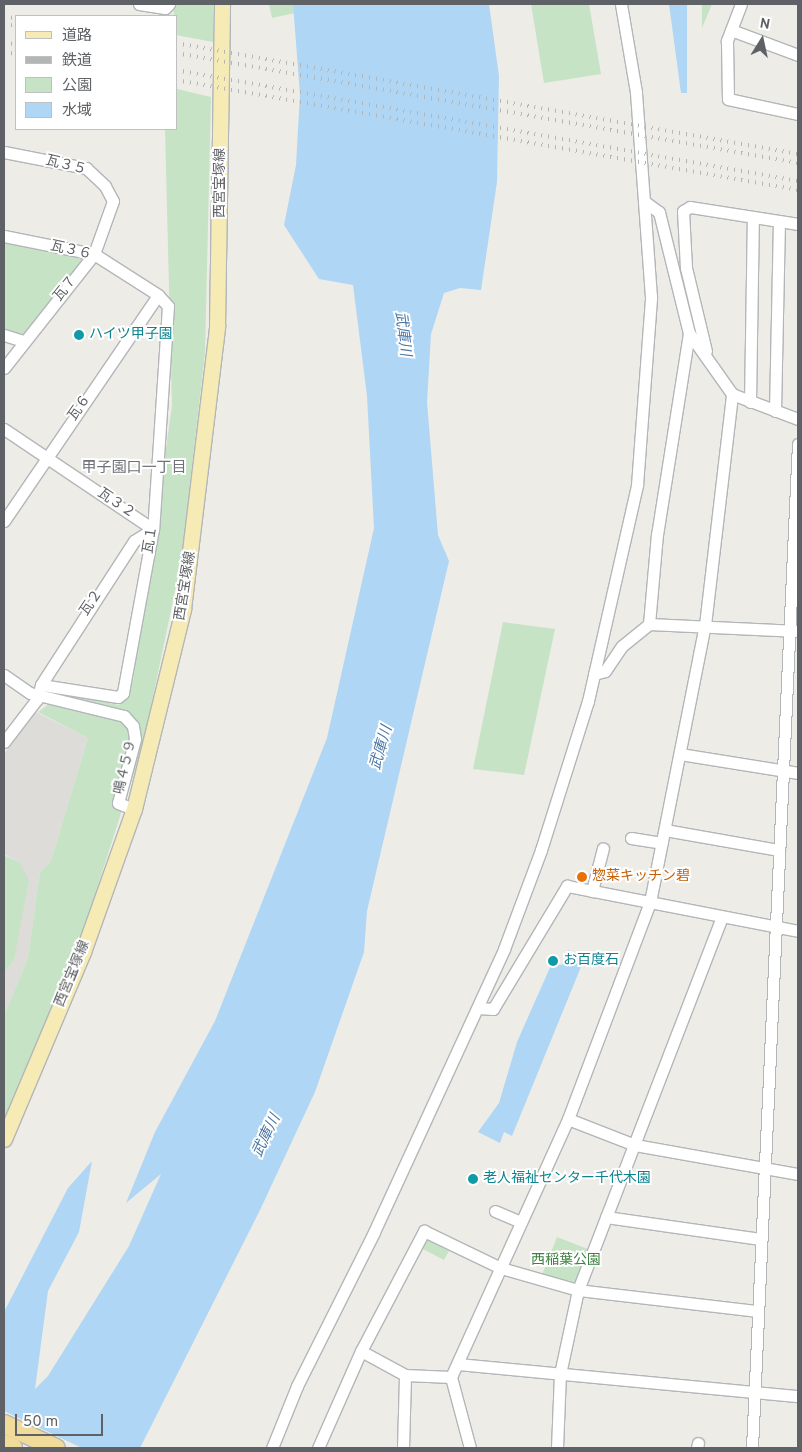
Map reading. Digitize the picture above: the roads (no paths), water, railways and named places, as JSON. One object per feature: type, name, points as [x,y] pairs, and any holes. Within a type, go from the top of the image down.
[{"type":"highway","points":[[4,1424],[56,1448]]},
{"type":"highway","points":[[4,1444],[13,1448]]},
{"type":"main road","name":"西宮宝塚線","points":[[4,1139],[83,952],[134,809],[171,665],[197,520],[220,277],[222,4]]},
{"type":"street","points":[[139,4],[165,8],[169,4]]},
{"type":"street","points":[[272,1448],[297,1386],[478,1008],[541,850],[594,674],[637,485],[651,297],[636,92],[621,4]]},
{"type":"street","points":[[741,4],[727,41],[728,99],[798,114]]},
{"type":"street","points":[[731,30],[798,55]]},
{"type":"street","name":"瓦３５","points":[[4,152],[86,168],[106,186],[113,202]]},
{"type":"street","name":"瓦７","points":[[4,368],[94,254],[113,202]]},
{"type":"street","points":[[645,202],[659,212],[690,333],[708,360],[732,394],[798,419]]},
{"type":"street","points":[[708,360],[686,268],[683,211],[690,207],[798,224]]},
{"type":"street","points":[[750,402],[753,216]]},
{"type":"street","points":[[776,411],[779,220]]},
{"type":"street","name":"瓦３６","points":[[4,236],[94,254],[158,295]]},
{"type":"street","name":"瓦６","points":[[4,521],[158,295]]},
{"type":"street","name":"瓦１","points":[[40,689],[118,697],[123,694],[153,529],[168,306],[158,295]]},
{"type":"street","points":[[650,624],[657,534],[690,333]]},
{"type":"street","points":[[4,335],[24,341]]},
{"type":"street","points":[[470,1448],[451,1377],[568,1120],[650,902],[705,625],[732,394]]},
{"type":"street","name":"瓦３２","points":[[4,429],[153,529]]},
{"type":"street","points":[[752,1448],[782,771],[794,630],[798,444]]},
{"type":"street","name":"瓦２","points":[[4,742],[134,541],[153,529]]},
{"type":"street","points":[[594,674],[604,671],[622,646],[650,624],[794,630]]},
{"type":"street","points":[[4,675],[40,689]]},
{"type":"street","name":"鳴４５９","points":[[40,689],[124,716],[133,726],[135,739],[118,803],[134,809]]},
{"type":"street","points":[[680,754],[798,773]]},
{"type":"street","points":[[665,830],[778,850]]},
{"type":"street","points":[[631,838],[662,843]]},
{"type":"street","points":[[592,891],[603,848]]},
{"type":"street","points":[[478,1008],[493,1009],[567,886],[798,932]]},
{"type":"street","points":[[557,1448],[560,1374],[578,1290],[722,917]]},
{"type":"street","points":[[568,1120],[634,1145],[798,1174]]},
{"type":"street","points":[[495,1211],[522,1222]]},
{"type":"street","points":[[606,1217],[760,1239]]},
{"type":"street","points":[[318,1448],[361,1351],[424,1231],[502,1268],[578,1290],[757,1311]]},
{"type":"street","points":[[361,1351],[404,1375],[451,1377]]},
{"type":"street","points":[[458,1364],[798,1396]]},
{"type":"street","points":[[403,1448],[404,1375]]},
{"type":"water","name":"武庫川","points":[[293,4],[489,4],[499,76],[497,182],[481,290],[460,288],[444,293],[431,334],[427,402],[438,535],[449,561],[367,911],[364,952],[315,1092],[260,1210],[140,1448],[4,1448],[4,1312],[68,1188],[92,1161],[79,1232],[48,1291],[35,1389],[48,1376],[129,1246],[161,1174],[126,1203],[155,1132],[215,1021],[327,738],[374,528],[367,396],[353,285],[319,279],[284,225],[296,165],[300,94]]},
{"type":"water","points":[[669,4],[687,4],[687,93],[681,93]]},
{"type":"water","points":[[568,950],[585,957],[512,1136],[504,1132],[500,1143],[478,1132],[499,1103],[517,1042],[552,963],[562,965]]},
{"type":"railway","points":[[4,17],[15,18]]},
{"type":"railway","points":[[4,24],[15,26]]},
{"type":"railway","points":[[4,43],[15,44]]},
{"type":"railway","points":[[178,43],[798,154]]},
{"type":"railway","points":[[4,52],[15,54]]},
{"type":"railway","points":[[178,53],[798,163]]},
{"type":"railway","points":[[178,70],[798,181]]},
{"type":"railway","points":[[178,80],[798,190]]},
{"type":"place","name":"ハイツ甲子園","points":[[79,335]]},
{"type":"place","name":"惣菜キッチン碧","points":[[582,877]]},
{"type":"place","name":"お百度石","points":[[553,961]]},
{"type":"place","name":"老人福祉センター千代木園","points":[[473,1179]]},
{"type":"district","name":"甲子園口一丁目","points":[[134,469]]},
{"type":"park label","name":"西稲葉公園","points":[[566,1261]]}]
